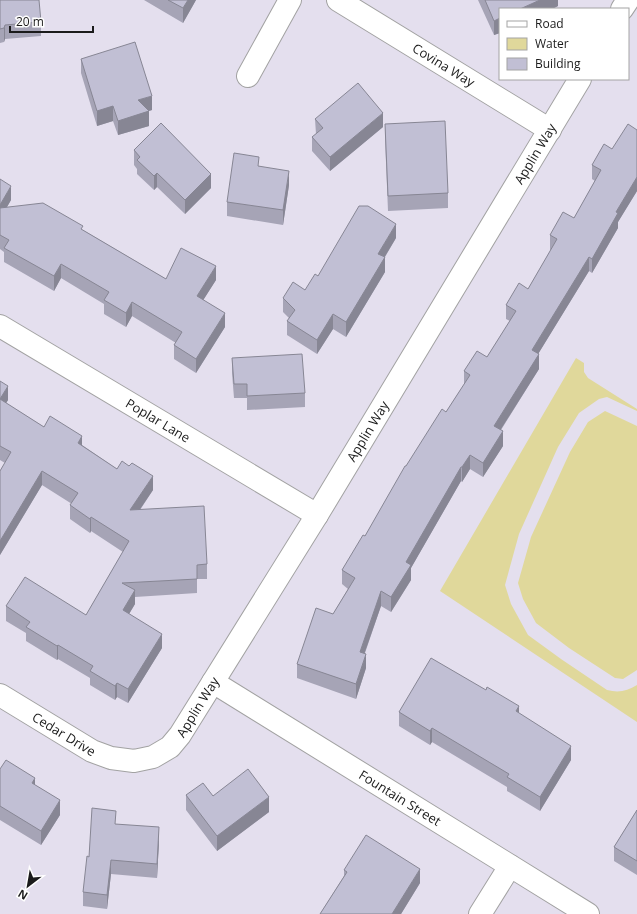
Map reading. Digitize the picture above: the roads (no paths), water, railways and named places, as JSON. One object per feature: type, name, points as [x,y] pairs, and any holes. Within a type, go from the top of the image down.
[{"type":"street","points":[[248,76],[290,0]]},
{"type":"street","name":"Covina Way","points":[[338,0],[550,130]]},
{"type":"street","name":"Applin Way","points":[[134,761],[153,757],[170,747],[180,735],[317,515],[579,80]]},
{"type":"street","name":"Poplar Lane","points":[[0,326],[317,515]]},
{"type":"street","name":"Fountain Street","points":[[213,682],[588,914]]},
{"type":"street","name":"Cedar Drive","points":[[0,695],[92,751],[111,758],[134,761]]},
{"type":"street","points":[[480,914],[510,866]]},
{"type":"water","points":[[576,358],[584,363],[584,372],[588,378],[637,409],[637,411],[607,397],[599,399],[579,413],[558,447],[519,534],[505,585],[511,604],[528,635],[607,690],[623,691],[637,685],[637,722],[440,591]]},
{"type":"water","points":[[605,411],[637,426],[637,670],[623,679],[615,678],[569,648],[536,623],[523,599],[518,583],[531,537],[570,452],[588,422]]}]
